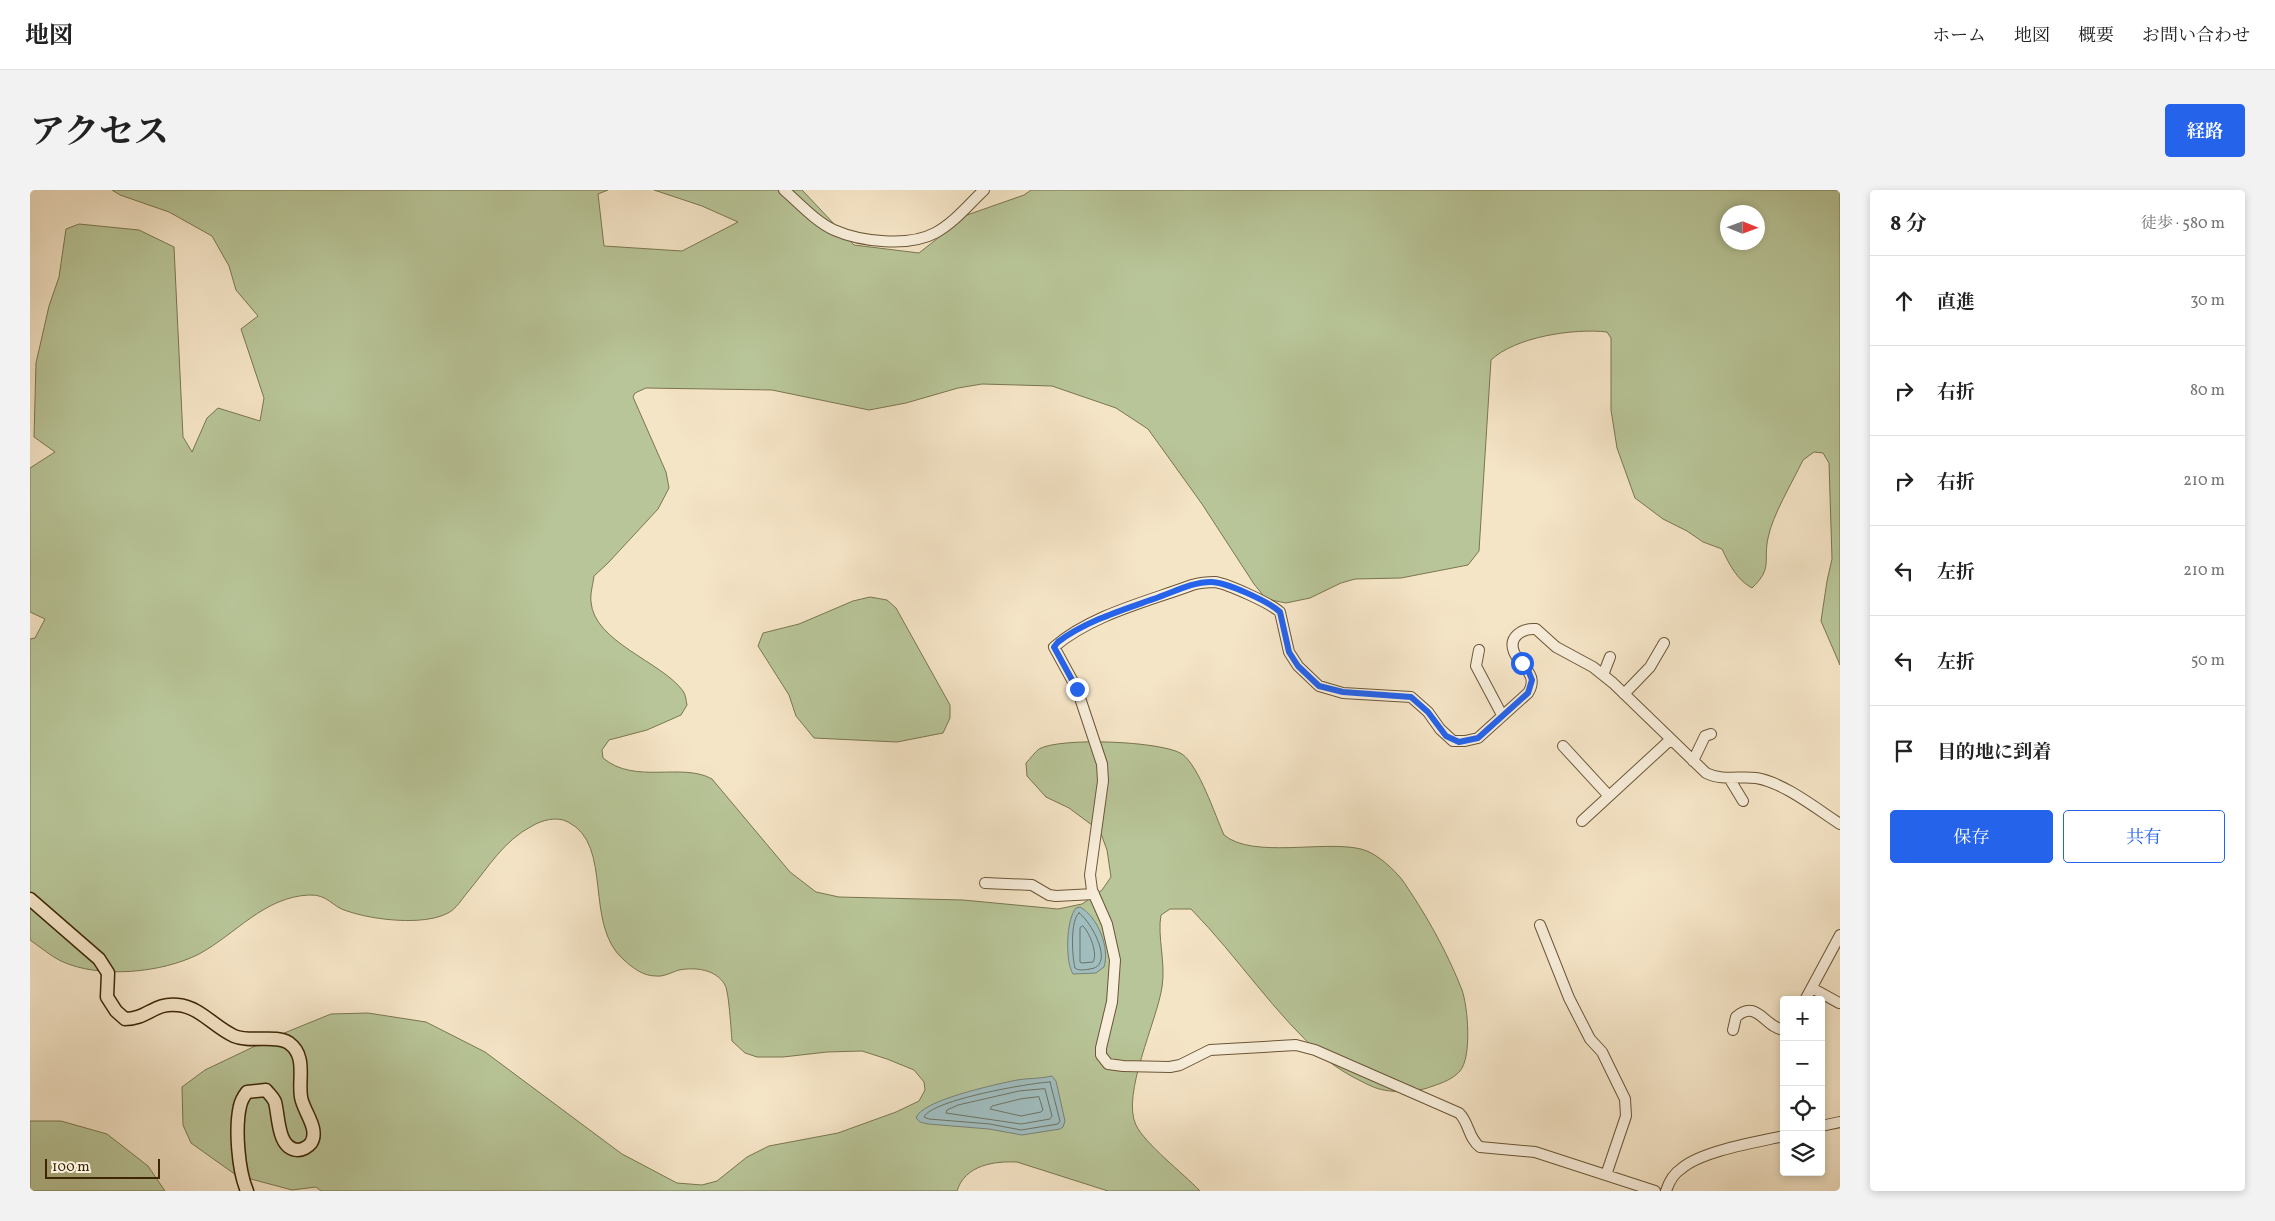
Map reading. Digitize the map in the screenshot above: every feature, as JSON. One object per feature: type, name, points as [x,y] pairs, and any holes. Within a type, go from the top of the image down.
[{"type":"main road","points":[[30,899],[99,959],[108,974],[107,997],[116,1011],[125,1019],[137,1019],[160,1005],[178,1004],[195,1010],[233,1036],[249,1040],[270,1039],[289,1043],[300,1057],[301,1097],[314,1130],[311,1143],[305,1149],[296,1150],[288,1146],[282,1138],[274,1100],[266,1090],[247,1092],[240,1104],[238,1129],[242,1181],[247,1191]]},
{"type":"street","points":[[784,190],[834,230],[888,242],[933,234],[945,227],[984,190]]},
{"type":"street","points":[[1655,1191],[1534,1152],[1480,1147],[1473,1139],[1459,1113],[1306,1047],[1273,1045],[1216,1049],[1199,1054],[1180,1065],[1170,1067],[1108,1064],[1101,1055],[1101,1048],[1114,993],[1115,960],[1107,924],[1094,894],[1090,875],[1103,781],[1102,764],[1077,689],[1054,647],[1063,639],[1107,616],[1192,585],[1209,582],[1220,583],[1271,605],[1280,612],[1289,652],[1298,666],[1319,686],[1343,692],[1411,697],[1428,712],[1446,736],[1459,742],[1478,738],[1531,689],[1530,674],[1515,653],[1513,644],[1516,636],[1525,629],[1536,629],[1556,646],[1603,675],[1670,740],[1712,776],[1756,778],[1775,785],[1840,824]]},
{"type":"street","points":[[1624,694],[1650,667],[1664,643]]},
{"type":"street","points":[[1479,650],[1476,666],[1502,715]]},
{"type":"street","points":[[1603,675],[1610,657]]},
{"type":"street","points":[[1693,761],[1705,736],[1711,734]]},
{"type":"street","points":[[1582,820],[1670,740]]},
{"type":"street","points":[[1563,746],[1609,796]]},
{"type":"street","points":[[1728,778],[1743,801]]},
{"type":"street","points":[[985,882],[1032,885],[1044,893],[1056,896],[1094,894]]},
{"type":"street","points":[[1540,924],[1568,998],[1590,1039],[1602,1052],[1625,1099],[1626,1116],[1606,1175]]},
{"type":"street","points":[[1807,996],[1840,935]]},
{"type":"street","points":[[1812,988],[1839,1003]]},
{"type":"street","points":[[1733,1030],[1736,1017],[1748,1011],[1755,1011],[1780,1030]]},
{"type":"street","points":[[1825,1125],[1840,1122]]},
{"type":"street","points":[[1666,1191],[1670,1181],[1680,1169],[1699,1158],[1780,1137]]},
{"type":"green space","points":[[112,190],[608,190],[598,194],[604,246],[682,251],[738,222],[702,206],[654,190],[802,190],[854,245],[919,253],[967,215],[1024,195],[1031,190],[1840,190],[1840,665],[1821,621],[1832,559],[1829,463],[1823,453],[1814,452],[1803,460],[1770,529],[1765,570],[1759,581],[1752,588],[1738,576],[1722,549],[1703,542],[1687,531],[1663,519],[1635,498],[1617,448],[1611,410],[1611,338],[1607,332],[1578,331],[1546,336],[1515,345],[1491,360],[1479,551],[1468,565],[1401,578],[1355,579],[1341,583],[1310,598],[1286,603],[1266,599],[1254,584],[1202,504],[1148,429],[1116,408],[1052,386],[982,384],[869,410],[772,390],[646,388],[635,393],[633,397],[666,472],[669,488],[658,509],[594,576],[591,602],[595,616],[604,629],[630,651],[673,680],[684,693],[687,705],[681,715],[647,730],[609,740],[602,750],[603,758],[616,766],[629,770],[687,772],[700,774],[712,779],[790,872],[816,892],[839,897],[963,900],[1058,909],[1082,904],[1102,890],[1111,877],[1107,850],[1100,831],[1069,808],[1046,797],[1027,776],[1026,763],[1039,749],[1050,745],[1067,743],[1111,742],[1154,746],[1171,750],[1182,754],[1194,769],[1224,835],[1237,842],[1270,848],[1328,846],[1361,849],[1381,859],[1400,877],[1432,928],[1462,990],[1468,1032],[1464,1064],[1460,1071],[1451,1078],[1419,1090],[1402,1092],[1378,1089],[1359,1080],[1330,1062],[1307,1041],[1273,1005],[1225,946],[1191,909],[1170,909],[1161,915],[1162,987],[1136,1077],[1133,1112],[1136,1125],[1147,1141],[1200,1191],[1108,1191],[1017,1162],[999,1162],[981,1166],[967,1175],[957,1191],[321,1191],[316,1187],[292,1190],[236,1175],[191,1143],[183,1125],[182,1087],[205,1070],[272,1038],[331,1014],[368,1013],[426,1022],[485,1052],[622,1154],[677,1183],[702,1185],[717,1181],[747,1157],[769,1146],[838,1133],[896,1112],[919,1101],[925,1090],[924,1082],[914,1070],[862,1051],[827,1052],[783,1057],[757,1057],[745,1053],[732,1041],[726,989],[725,985],[716,975],[705,970],[692,969],[679,970],[662,976],[647,975],[627,963],[612,945],[604,927],[595,867],[590,848],[582,833],[568,822],[559,819],[536,824],[513,839],[496,856],[456,906],[448,913],[438,917],[412,920],[384,919],[347,911],[315,895],[293,897],[264,909],[199,954],[167,966],[130,971],[112,972],[76,967],[57,959],[30,940],[30,639],[35,638],[45,619],[30,612],[30,468],[55,452],[34,437],[36,363],[49,306],[59,277],[66,229],[79,224],[139,230],[174,247],[183,437],[192,452],[207,418],[218,408],[260,421],[264,398],[241,329],[258,316],[236,290],[229,266],[212,236],[169,212],[120,195]]},
{"type":"green space","points":[[870,597],[887,600],[896,608],[950,705],[950,718],[943,733],[897,742],[814,738],[796,716],[789,695],[758,646],[763,633],[799,624],[853,601]]},
{"type":"green space","points":[[30,1121],[61,1121],[107,1134],[148,1166],[165,1191],[30,1191]]},
{"type":"water","points":[[1080,907],[1097,925],[1104,942],[1104,967],[1096,973],[1073,974],[1070,968],[1068,941],[1070,921],[1076,908]]},
{"type":"water","points":[[1052,1076],[1056,1081],[1065,1121],[1060,1129],[1022,1135],[989,1129],[928,1124],[920,1122],[916,1118],[921,1111],[931,1105],[961,1094],[1017,1080]]},
{"type":"route","points":[[1077,689],[1056,652],[1054,647],[1058,642],[1107,616],[1192,585],[1209,582],[1220,583],[1276,608],[1283,619],[1286,644],[1289,652],[1298,666],[1319,686],[1331,691],[1411,697],[1428,712],[1440,729],[1451,739],[1459,742],[1478,738],[1499,717],[1528,693],[1531,689],[1532,680],[1528,670],[1522,663]]}]
